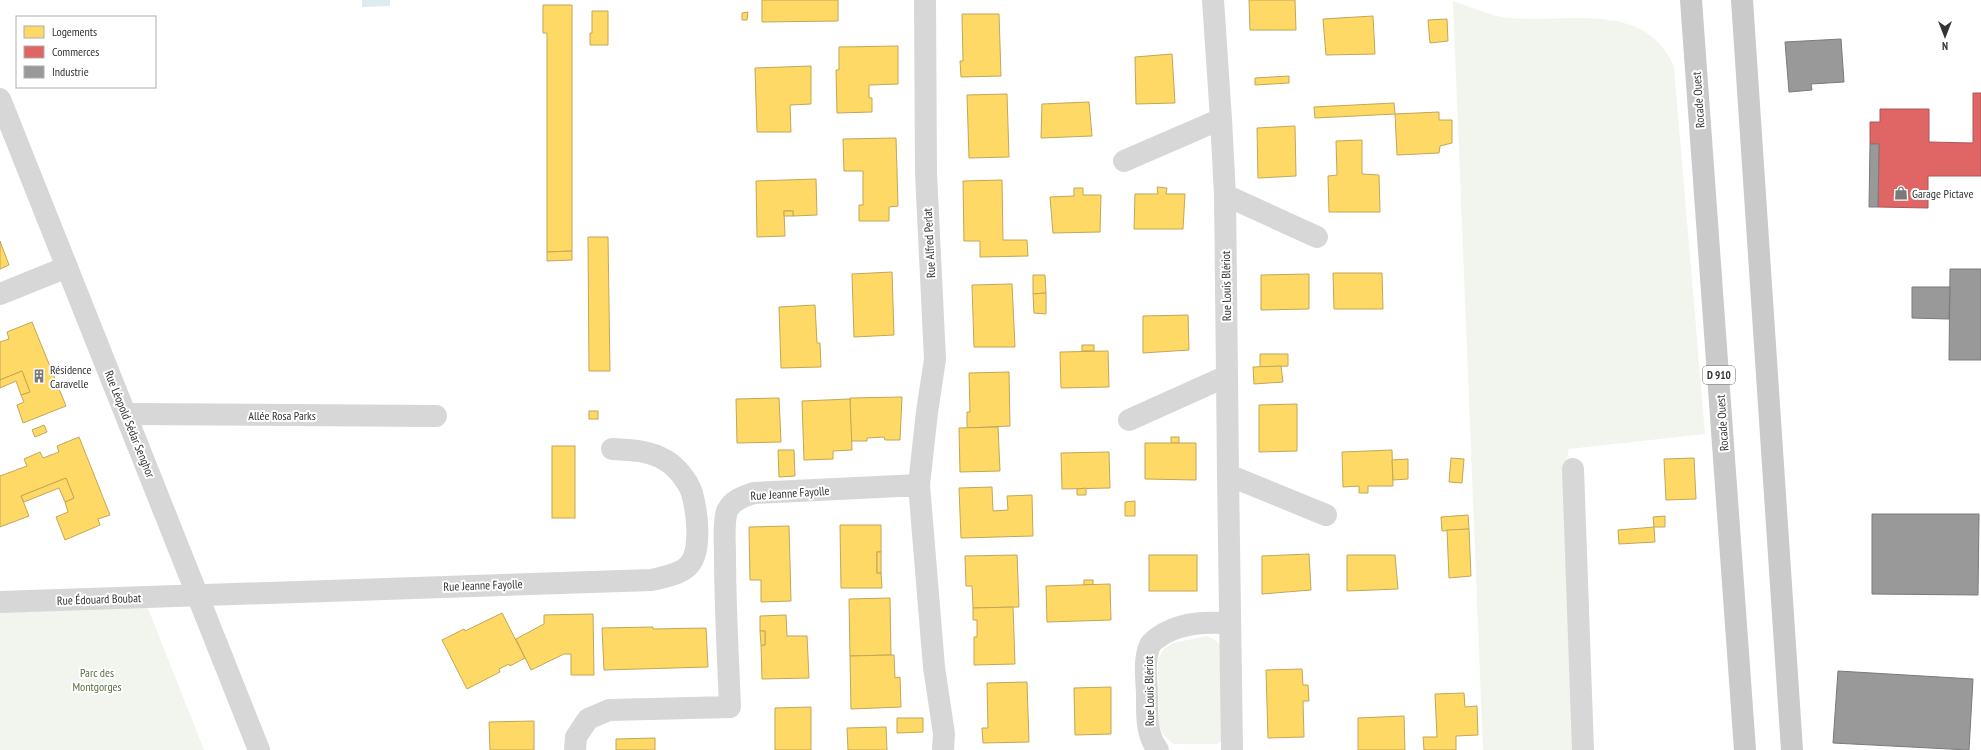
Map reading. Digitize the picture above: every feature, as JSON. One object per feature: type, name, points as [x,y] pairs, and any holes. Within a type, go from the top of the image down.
[{"type":"main road","name":"Rocade Ouest","points":[[1691,0],[1745,750]]},
{"type":"main road","points":[[1742,0],[1792,750]]},
{"type":"street","name":"Rue Alfred Perlat","points":[[919,485],[927,412],[935,359],[926,173],[925,0]]},
{"type":"street","name":"Rue Louis Blériot","points":[[1213,0],[1225,195],[1232,750]]},
{"type":"street","name":"Rue Léopold Sédar Senghor","points":[[1,102],[127,414],[259,750]]},
{"type":"street","points":[[1124,160],[1220,119]]},
{"type":"street","points":[[1225,195],[1317,237]]},
{"type":"street","points":[[0,294],[67,267]]},
{"type":"street","points":[[1129,420],[1227,376]]},
{"type":"street","name":"Allée Rosa Parks","points":[[127,414],[436,416]]},
{"type":"street","name":"Rue Jeanne Fayolle","points":[[198,595],[652,580],[677,572],[686,567],[692,560],[698,545],[692,493],[688,484],[673,465],[653,454],[637,450],[612,449]]},
{"type":"street","points":[[1573,469],[1583,750]]},
{"type":"street","points":[[1228,475],[1326,515]]},
{"type":"street","name":"Rue Jeanne Fayolle","points":[[575,750],[576,737],[588,719],[609,710],[730,707],[725,580],[725,530],[727,511],[733,503],[743,496],[754,493],[919,485]]},
{"type":"street","points":[[919,485],[934,667],[944,734],[944,750]]},
{"type":"street","name":"Rue Édouard Boubat","points":[[0,602],[198,595]]},
{"type":"street","name":"Rue Louis Blériot","points":[[1158,750],[1150,733],[1147,717],[1146,658],[1151,644],[1160,636],[1178,626],[1199,622],[1230,623]]},
{"type":"green space","points":[[1453,1],[1489,14],[1509,18],[1581,18],[1604,19],[1626,23],[1645,32],[1661,46],[1674,67],[1705,434],[1569,449],[1567,458],[1579,750],[1483,750]]},
{"type":"green space","name":"Parc des Montgorges","points":[[147,606],[204,750],[0,750],[0,610]]},
{"type":"green space","points":[[1207,636],[1215,640],[1220,645],[1221,741],[1217,744],[1173,744],[1162,733],[1159,725],[1158,659],[1164,649],[1173,643]]},
{"type":"shaded area","points":[[362,0],[390,0],[390,6],[362,7]]},
{"type":"building: Logements","points":[[762,0],[838,0],[838,21],[762,22]]},
{"type":"building: Logements","points":[[1249,0],[1295,0],[1296,30],[1250,30]]},
{"type":"building: Logements","points":[[543,5],[572,5],[572,251],[547,252],[547,33],[543,33]]},
{"type":"building: Logements","points":[[592,11],[608,11],[608,45],[590,45],[590,33],[592,33]]},
{"type":"building: Logements","points":[[748,12],[747,20],[742,20],[742,13]]},
{"type":"building: Logements","points":[[962,14],[999,14],[1001,76],[961,77],[960,61],[963,61]]},
{"type":"building: Logements","points":[[1373,16],[1375,54],[1326,55],[1323,19]]},
{"type":"building: Logements","points":[[1447,19],[1448,41],[1430,43],[1428,20]]},
{"type":"building: Logements","points":[[898,46],[898,84],[869,85],[869,98],[872,98],[872,112],[837,113],[836,70],[839,70],[839,47]]},
{"type":"building: Logements","points":[[1172,54],[1175,103],[1136,104],[1135,57]]},
{"type":"building: Logements","points":[[811,66],[811,104],[790,105],[791,132],[757,132],[755,68]]},
{"type":"building: Logements","points":[[1289,76],[1289,83],[1255,85],[1255,78]]},
{"type":"building: Logements","points":[[1007,94],[1009,157],[969,158],[967,95]]},
{"type":"building: Logements","points":[[1089,102],[1092,136],[1041,138],[1042,104]]},
{"type":"building: Logements","points":[[1394,103],[1395,114],[1315,118],[1314,107]]},
{"type":"building: Logements","points":[[1439,112],[1439,120],[1452,120],[1452,143],[1440,146],[1439,153],[1397,155],[1395,114]]},
{"type":"building: Logements","points":[[1295,126],[1296,176],[1258,178],[1257,128]]},
{"type":"building: Logements","points":[[896,138],[898,206],[889,207],[889,221],[859,221],[859,205],[863,205],[863,171],[844,171],[843,139]]},
{"type":"building: Logements","points":[[1362,140],[1362,174],[1379,175],[1380,212],[1329,212],[1328,176],[1337,175],[1336,141]]},
{"type":"building: Logements","points":[[816,179],[817,215],[793,216],[793,211],[784,211],[785,236],[757,237],[756,181]]},
{"type":"building: Logements","points":[[1002,180],[1003,240],[1027,240],[1028,256],[980,257],[980,241],[964,241],[963,181]]},
{"type":"building: Logements","points":[[1157,187],[1167,188],[1166,194],[1185,194],[1183,229],[1134,229],[1135,194],[1158,194]]},
{"type":"building: Logements","points":[[1074,188],[1083,188],[1083,195],[1101,195],[1100,232],[1053,233],[1050,197],[1074,196]]},
{"type":"building: Logements","points":[[784,211],[793,211],[793,216],[784,216]]},
{"type":"building: Logements","points":[[588,237],[608,237],[610,371],[589,371]]},
{"type":"building: Logements","points":[[0,241],[9,265],[0,269]]},
{"type":"building: Logements","points":[[572,251],[572,260],[547,261],[547,252]]},
{"type":"building: Logements","points":[[892,272],[894,335],[854,337],[852,274]]},
{"type":"building: Logements","points":[[1333,273],[1382,273],[1383,309],[1334,309]]},
{"type":"building: Logements","points":[[1309,274],[1309,309],[1261,310],[1261,275]]},
{"type":"building: Logements","points":[[1033,275],[1045,275],[1046,293],[1033,294]]},
{"type":"building: Logements","points":[[1012,284],[1015,347],[974,347],[972,285]]},
{"type":"building: Logements","points":[[1046,293],[1046,314],[1034,313],[1033,294]]},
{"type":"building: Logements","points":[[815,305],[817,343],[820,343],[821,367],[781,368],[779,307]]},
{"type":"building: Logements","points":[[1188,315],[1189,350],[1143,353],[1143,316]]},
{"type":"building: Logements","name":"Résidence Caravelle","points":[[32,322],[66,406],[23,423],[17,405],[24,402],[21,395],[30,392],[22,371],[0,380],[0,342],[9,339],[7,332]]},
{"type":"building: Logements","points":[[1082,345],[1094,345],[1094,351],[1082,351]]},
{"type":"building: Logements","points":[[1108,351],[1109,387],[1061,388],[1060,352]]},
{"type":"building: Logements","points":[[1260,354],[1288,354],[1288,366],[1260,367]]},
{"type":"building: Logements","points":[[1281,366],[1283,382],[1254,384],[1253,367]]},
{"type":"building: Logements","points":[[22,371],[30,392],[21,395],[16,381],[0,388],[0,380]]},
{"type":"building: Logements","points":[[1009,372],[1010,426],[967,428],[967,412],[970,412],[969,373]]},
{"type":"building: Logements","points":[[902,397],[900,440],[885,440],[884,437],[867,438],[867,441],[851,441],[850,398]]},
{"type":"building: Logements","points":[[779,398],[781,442],[737,443],[736,399]]},
{"type":"building: Logements","points":[[850,399],[852,450],[833,451],[833,459],[804,460],[802,401]]},
{"type":"building: Logements","points":[[1297,404],[1297,451],[1259,452],[1259,405]]},
{"type":"building: Logements","points":[[589,411],[598,411],[598,419],[589,419]]},
{"type":"building: Logements","points":[[44,425],[47,432],[35,437],[32,430]]},
{"type":"building: Logements","points":[[998,427],[1000,471],[960,472],[959,428]]},
{"type":"building: Logements","points":[[79,437],[110,515],[98,519],[100,525],[65,540],[56,517],[68,512],[65,502],[74,498],[66,478],[21,496],[29,516],[0,527],[0,476],[27,466],[24,459],[40,452],[43,458],[59,452],[57,446]]},
{"type":"building: Logements","points":[[1171,437],[1179,437],[1179,443],[1171,443]]},
{"type":"building: Logements","points":[[1145,443],[1196,443],[1196,480],[1145,479]]},
{"type":"building: Logements","points":[[552,446],[575,446],[575,518],[552,518]]},
{"type":"building: Logements","points":[[778,450],[794,450],[795,476],[779,477]]},
{"type":"building: Logements","points":[[1392,450],[1393,486],[1368,486],[1368,493],[1359,493],[1359,486],[1343,487],[1342,452]]},
{"type":"building: Logements","points":[[1109,452],[1110,488],[1062,489],[1061,453]]},
{"type":"building: Logements","points":[[1451,458],[1464,459],[1462,483],[1449,482]]},
{"type":"building: Logements","points":[[1694,458],[1696,499],[1666,500],[1664,459]]},
{"type":"building: Logements","points":[[1408,459],[1408,479],[1393,480],[1392,460]]},
{"type":"building: Logements","points":[[66,478],[74,498],[65,502],[59,488],[24,502],[21,496]]},
{"type":"building: Logements","points":[[992,487],[993,511],[1008,510],[1007,496],[1032,495],[1033,536],[961,538],[959,488]]},
{"type":"building: Logements","points":[[1086,488],[1086,495],[1077,495],[1077,489]]},
{"type":"building: Logements","points":[[1135,501],[1135,516],[1125,516],[1125,502]]},
{"type":"building: Logements","points":[[1468,515],[1469,529],[1442,531],[1441,517]]},
{"type":"building: Logements","points":[[1665,516],[1665,527],[1654,527],[1653,517]]},
{"type":"building: Logements","points":[[840,525],[881,525],[881,552],[877,552],[877,573],[881,573],[882,588],[841,588]]},
{"type":"building: Logements","points":[[789,526],[791,601],[761,602],[761,580],[750,580],[749,527]]},
{"type":"building: Logements","points":[[1654,527],[1655,542],[1619,544],[1618,530]]},
{"type":"building: Logements","points":[[1469,529],[1471,576],[1449,578],[1447,530]]},
{"type":"building: Logements","points":[[877,552],[881,552],[881,573],[877,573]]},
{"type":"building: Logements","points":[[1309,554],[1311,590],[1262,594],[1262,556]]},
{"type":"building: Logements","points":[[1017,555],[1019,607],[973,608],[972,586],[966,586],[965,556]]},
{"type":"building: Logements","points":[[1149,555],[1197,555],[1197,591],[1149,591]]},
{"type":"building: Logements","points":[[1347,555],[1395,555],[1398,589],[1347,591]]},
{"type":"building: Logements","points":[[1084,580],[1093,580],[1093,585],[1084,585]]},
{"type":"building: Logements","points":[[1110,584],[1111,620],[1047,622],[1046,586]]},
{"type":"building: Logements","points":[[890,598],[891,655],[850,656],[849,599]]},
{"type":"building: Logements","points":[[1013,607],[1015,664],[974,665],[974,637],[977,637],[977,620],[973,620],[973,608]]},
{"type":"building: Logements","points":[[502,613],[525,658],[510,666],[509,664],[499,669],[500,672],[467,689],[442,640],[464,629],[465,631]]},
{"type":"building: Logements","points":[[593,614],[594,675],[571,675],[571,654],[564,654],[531,670],[516,639],[544,624],[544,615]]},
{"type":"building: Logements","points":[[786,615],[787,636],[807,636],[809,678],[762,679],[761,645],[765,645],[765,631],[760,631],[760,616]]},
{"type":"building: Logements","points":[[653,627],[653,629],[706,628],[708,667],[604,670],[602,628]]},
{"type":"building: Logements","points":[[760,631],[765,631],[765,645],[761,645]]},
{"type":"building: Logements","points":[[894,655],[895,678],[900,677],[901,707],[851,709],[850,656]]},
{"type":"building: Logements","points":[[1302,669],[1303,685],[1308,685],[1309,701],[1303,701],[1304,737],[1268,738],[1266,670]]},
{"type":"building: Logements","points":[[1027,682],[1029,742],[983,743],[982,728],[988,728],[987,683]]},
{"type":"building: Logements","points":[[1111,687],[1111,734],[1075,735],[1074,688]]},
{"type":"building: Logements","points":[[1464,693],[1465,707],[1477,706],[1478,735],[1456,736],[1456,750],[1424,750],[1423,737],[1437,737],[1435,694]]},
{"type":"building: Logements","points":[[811,707],[811,750],[775,750],[775,708]]},
{"type":"building: Logements","points":[[1404,716],[1405,750],[1358,750],[1358,718]]},
{"type":"building: Logements","points":[[897,718],[923,718],[923,732],[897,733]]},
{"type":"building: Logements","points":[[534,721],[534,750],[490,750],[489,722]]},
{"type":"building: Logements","points":[[886,727],[887,750],[848,750],[847,728]]},
{"type":"building: Logements","points":[[655,738],[655,750],[616,750],[616,739]]},
{"type":"building: Commerces","points":[[1973,93],[1981,93],[1981,176],[1928,176],[1928,208],[1878,207],[1879,144],[1870,144],[1870,122],[1880,122],[1880,109],[1929,109],[1929,142],[1973,143]]},
{"type":"building: Industrie","points":[[1841,39],[1844,82],[1811,84],[1812,90],[1789,92],[1785,42]]},
{"type":"building: Industrie","points":[[1870,144],[1879,144],[1878,207],[1869,207]]},
{"type":"building: Industrie","points":[[1950,269],[1981,269],[1981,360],[1949,360]]},
{"type":"building: Industrie","points":[[1912,287],[1950,287],[1949,319],[1912,318]]},
{"type":"building: Industrie","points":[[1872,514],[1979,514],[1978,595],[1872,594]]},
{"type":"building: Industrie","points":[[1838,671],[1973,679],[1969,750],[1833,743]]},
{"type":"place","name":"Garage Pictave","points":[[1901,193]]},
{"type":"place","name":"Résidence Caravelle","points":[[39,376]]}]
